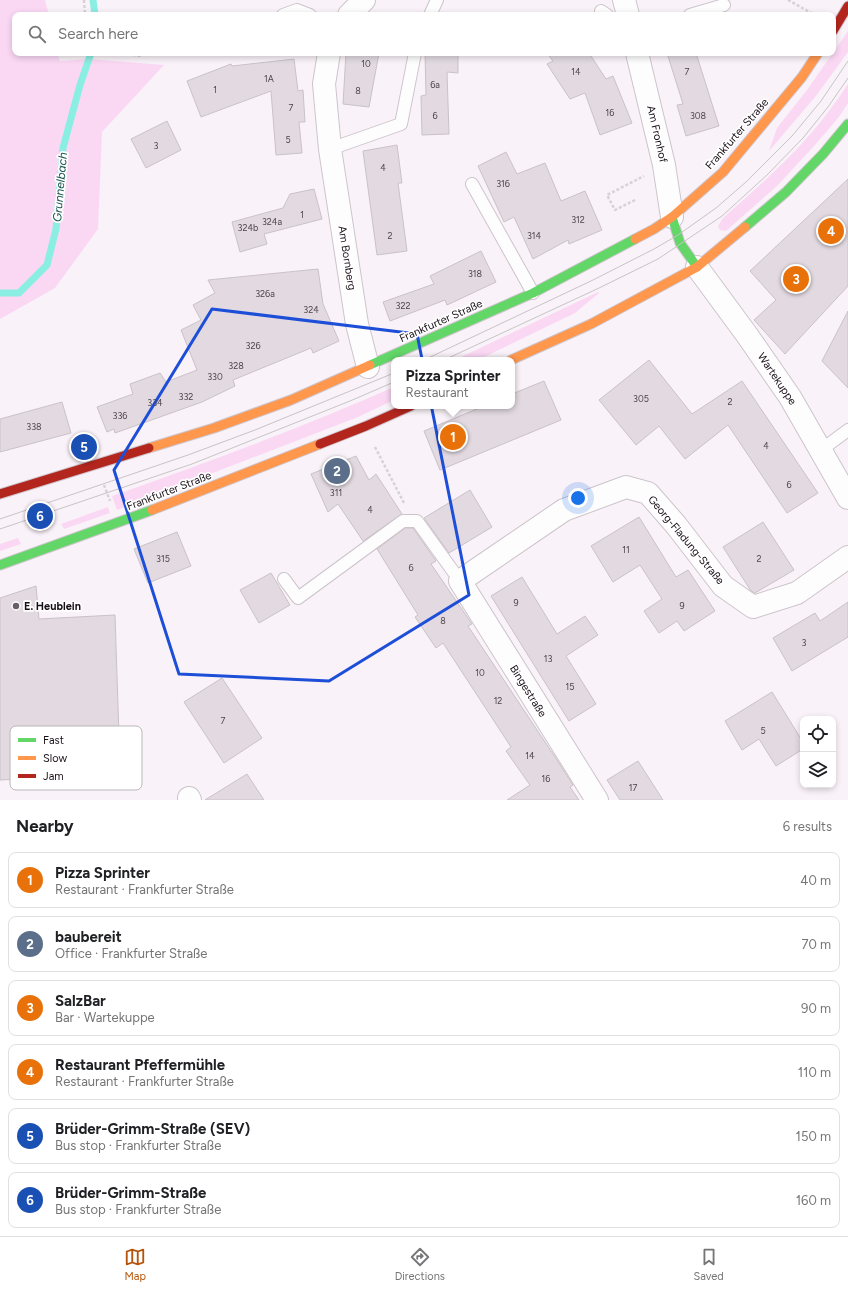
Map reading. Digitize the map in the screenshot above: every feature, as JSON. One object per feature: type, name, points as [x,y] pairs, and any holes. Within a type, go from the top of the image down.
[{"type":"main road","points":[[836,27],[848,6]]},
{"type":"main road","name":"Frankfurter Straße","points":[[0,494],[228,422],[292,400],[533,293],[654,229],[672,217],[723,172],[788,95],[816,56]]},
{"type":"main road","points":[[515,359],[591,324],[697,267],[786,192],[823,154],[848,124]]},
{"type":"main road","points":[[672,217],[680,243],[697,267]]},
{"type":"main road","name":"Frankfurter Straße","points":[[0,565],[117,524],[366,426],[404,409]]},
{"type":"street","points":[[351,12],[364,0]]},
{"type":"street","points":[[624,0],[627,12]]},
{"type":"street","name":"Am Bornberg","points":[[329,56],[324,84],[330,149],[357,324],[368,367]]},
{"type":"street","name":"Am Fronhof","points":[[638,56],[664,165],[672,217]]},
{"type":"street","name":"Wartekuppe","points":[[697,267],[748,335],[790,398],[848,498]]},
{"type":"street","name":"Georg-Fladung-Straße","points":[[460,581],[564,510],[626,486],[648,493],[676,525],[723,586],[753,607],[797,593],[848,557]]},
{"type":"street","name":"Bingestraße","points":[[460,581],[597,800]]},
{"type":"lane","points":[[431,12],[437,0]]},
{"type":"lane","points":[[700,12],[724,5]]},
{"type":"lane","points":[[291,12],[297,10],[302,12]]},
{"type":"lane","points":[[330,149],[401,124],[414,56]]},
{"type":"lane","points":[[472,184],[533,293]]},
{"type":"lane","points":[[821,450],[848,430]]},
{"type":"lane","points":[[284,579],[298,598],[403,521],[417,521],[460,581]]},
{"type":"path","points":[[84,0],[84,12]]},
{"type":"path","points":[[788,0],[810,12]]},
{"type":"path","points":[[634,182],[607,195],[615,210],[636,200]]},
{"type":"path","points":[[376,451],[405,504]]},
{"type":"path","points":[[97,464],[117,524]]},
{"type":"highlighted area","points":[[212,309],[417,334],[469,595],[329,681],[179,674],[114,470]]},
{"type":"shaded area","points":[[0,0],[45,0],[48,12],[12,12],[12,56],[58,56],[60,61],[89,59],[164,65],[102,132],[98,229],[55,288],[0,319]]},
{"type":"shaded area","points":[[848,31],[848,52],[816,96],[769,151],[777,128],[807,90],[831,56],[836,56],[836,48]]},
{"type":"shaded area","points":[[848,84],[848,103],[839,117],[815,145],[778,185],[726,231],[720,230],[718,226],[723,218],[786,160],[822,120]]},
{"type":"shaded area","points":[[598,292],[599,293],[575,313],[484,357],[461,357]]},
{"type":"shaded area","points":[[391,388],[391,401],[358,417],[117,510],[112,496],[289,431]]},
{"type":"shaded area","points":[[108,507],[110,513],[64,529],[61,524]]},
{"type":"shaded area","points":[[18,538],[21,544],[0,551],[0,544]]},
{"type":"building","points":[[346,56],[378,56],[369,107],[343,104]]},
{"type":"building","points":[[425,56],[458,56],[458,73],[447,72],[449,134],[422,135],[421,96],[426,95]]},
{"type":"building","points":[[549,56],[591,56],[606,79],[613,76],[632,123],[600,135],[585,93],[570,99],[547,64],[553,61]]},
{"type":"building","points":[[668,56],[697,56],[719,126],[686,136],[677,105],[683,104]]},
{"type":"building","points":[[294,59],[298,91],[303,90],[305,122],[299,122],[302,153],[276,155],[271,91],[201,117],[187,81],[231,64],[232,66]]},
{"type":"building","points":[[167,121],[181,150],[146,168],[131,139]]},
{"type":"building","points":[[397,145],[402,183],[398,183],[407,251],[377,255],[363,151]]},
{"type":"building","points":[[506,152],[517,174],[545,163],[561,201],[585,191],[602,230],[569,244],[568,240],[533,259],[514,217],[504,222],[478,166]]},
{"type":"building","points":[[848,179],[848,286],[785,354],[754,320],[776,300],[750,271]]},
{"type":"building","points":[[314,189],[322,219],[264,234],[267,244],[240,252],[232,222],[283,208],[290,194]]},
{"type":"building","points":[[481,251],[496,282],[447,305],[445,300],[390,321],[383,302],[434,284],[430,276]]},
{"type":"building","points":[[318,269],[323,304],[339,341],[313,353],[311,348],[233,380],[235,386],[202,402],[115,433],[114,429],[107,432],[97,407],[133,394],[130,384],[160,373],[166,382],[197,370],[181,330],[201,320],[193,305],[215,293],[208,280]]},
{"type":"building","points":[[848,311],[848,388],[822,361]]},
{"type":"building","points":[[649,360],[692,414],[742,381],[818,493],[787,513],[728,425],[685,459],[659,426],[636,445],[599,400]]},
{"type":"building","points":[[544,381],[561,420],[440,470],[424,431],[477,409],[515,409],[515,393]]},
{"type":"building","points":[[62,402],[71,433],[0,452],[0,419]]},
{"type":"building","points":[[356,456],[369,480],[376,474],[402,514],[363,541],[338,504],[328,512],[311,474]]},
{"type":"building","points":[[470,490],[492,527],[449,553],[424,518]]},
{"type":"building","points":[[639,517],[676,577],[688,570],[715,611],[684,631],[677,621],[659,633],[644,611],[662,599],[640,565],[613,582],[591,546]]},
{"type":"building","points":[[763,522],[794,570],[755,593],[751,591],[723,547]]},
{"type":"building","points":[[405,528],[413,528],[436,561],[431,564],[472,624],[468,626],[573,785],[570,787],[579,800],[507,800],[530,785],[506,751],[511,747],[443,643],[436,648],[415,617],[418,615],[377,549]]},
{"type":"building","points":[[177,532],[191,566],[148,583],[134,549]]},
{"type":"building","points":[[271,573],[290,605],[259,623],[240,590]]},
{"type":"building","points":[[522,577],[557,634],[585,616],[598,635],[566,656],[596,704],[569,721],[491,596]]},
{"type":"building","points":[[36,586],[39,619],[115,615],[119,726],[10,726],[10,780],[0,780],[0,598]]},
{"type":"building","points":[[848,602],[848,637],[792,671],[773,638],[815,613],[820,621]]},
{"type":"building","points":[[222,678],[262,738],[224,763],[184,702]]},
{"type":"building","points":[[772,692],[800,737],[800,751],[776,766],[759,739],[742,750],[725,721]]},
{"type":"building","points":[[638,761],[663,800],[620,800],[607,780]]},
{"type":"building","points":[[247,774],[264,800],[205,800]]},
{"type":"waterway","name":"Grunnelbach","points":[[93,0],[95,12]]},
{"type":"waterway","name":"Grunnelbach","points":[[0,293],[19,293],[47,265],[56,229],[63,148],[80,85],[90,56]]},
{"type":"tram line","points":[[430,357],[593,280],[678,235],[716,208],[746,182],[792,136],[821,101],[848,61]]},
{"type":"tram line","points":[[450,357],[658,259],[722,216],[767,175],[803,138],[828,107],[848,78]]},
{"type":"tram line","points":[[0,519],[188,455],[255,430],[391,374]]},
{"type":"tram line","points":[[0,529],[192,464],[391,383]]},
{"type":"traffic: fast","points":[[745,227],[786,192],[823,154],[848,124]]},
{"type":"traffic: fast","points":[[672,217],[680,243],[697,267]]},
{"type":"traffic: fast","points":[[370,365],[533,293],[635,239]]},
{"type":"traffic: fast","points":[[0,565],[152,510]]},
{"type":"traffic: slow","points":[[635,239],[672,217],[723,172],[802,77],[816,56]]},
{"type":"traffic: slow","points":[[515,358],[591,324],[697,267],[745,227]]},
{"type":"traffic: slow","points":[[149,448],[214,428],[291,400],[370,365]]},
{"type":"traffic: slow","points":[[152,510],[320,444]]},
{"type":"traffic: jam","points":[[836,26],[848,6]]},
{"type":"traffic: jam","points":[[320,444],[404,409]]},
{"type":"traffic: jam","points":[[0,494],[149,448]]},
{"type":"place","name":"Restaurant Pfeffermühle","points":[[831,231]]},
{"type":"place","name":"SalzBar","points":[[796,279]]},
{"type":"place","name":"Pizza Sprinter","points":[[453,437]]},
{"type":"place","name":"Brüder-Grimm-Straße (SEV)","points":[[84,447]]},
{"type":"place","name":"baubereit","points":[[337,471]]},
{"type":"place","name":"Brüder-Grimm-Straße","points":[[40,516]]},
{"type":"place","name":"E. Heublein","points":[[16,606]]}]
